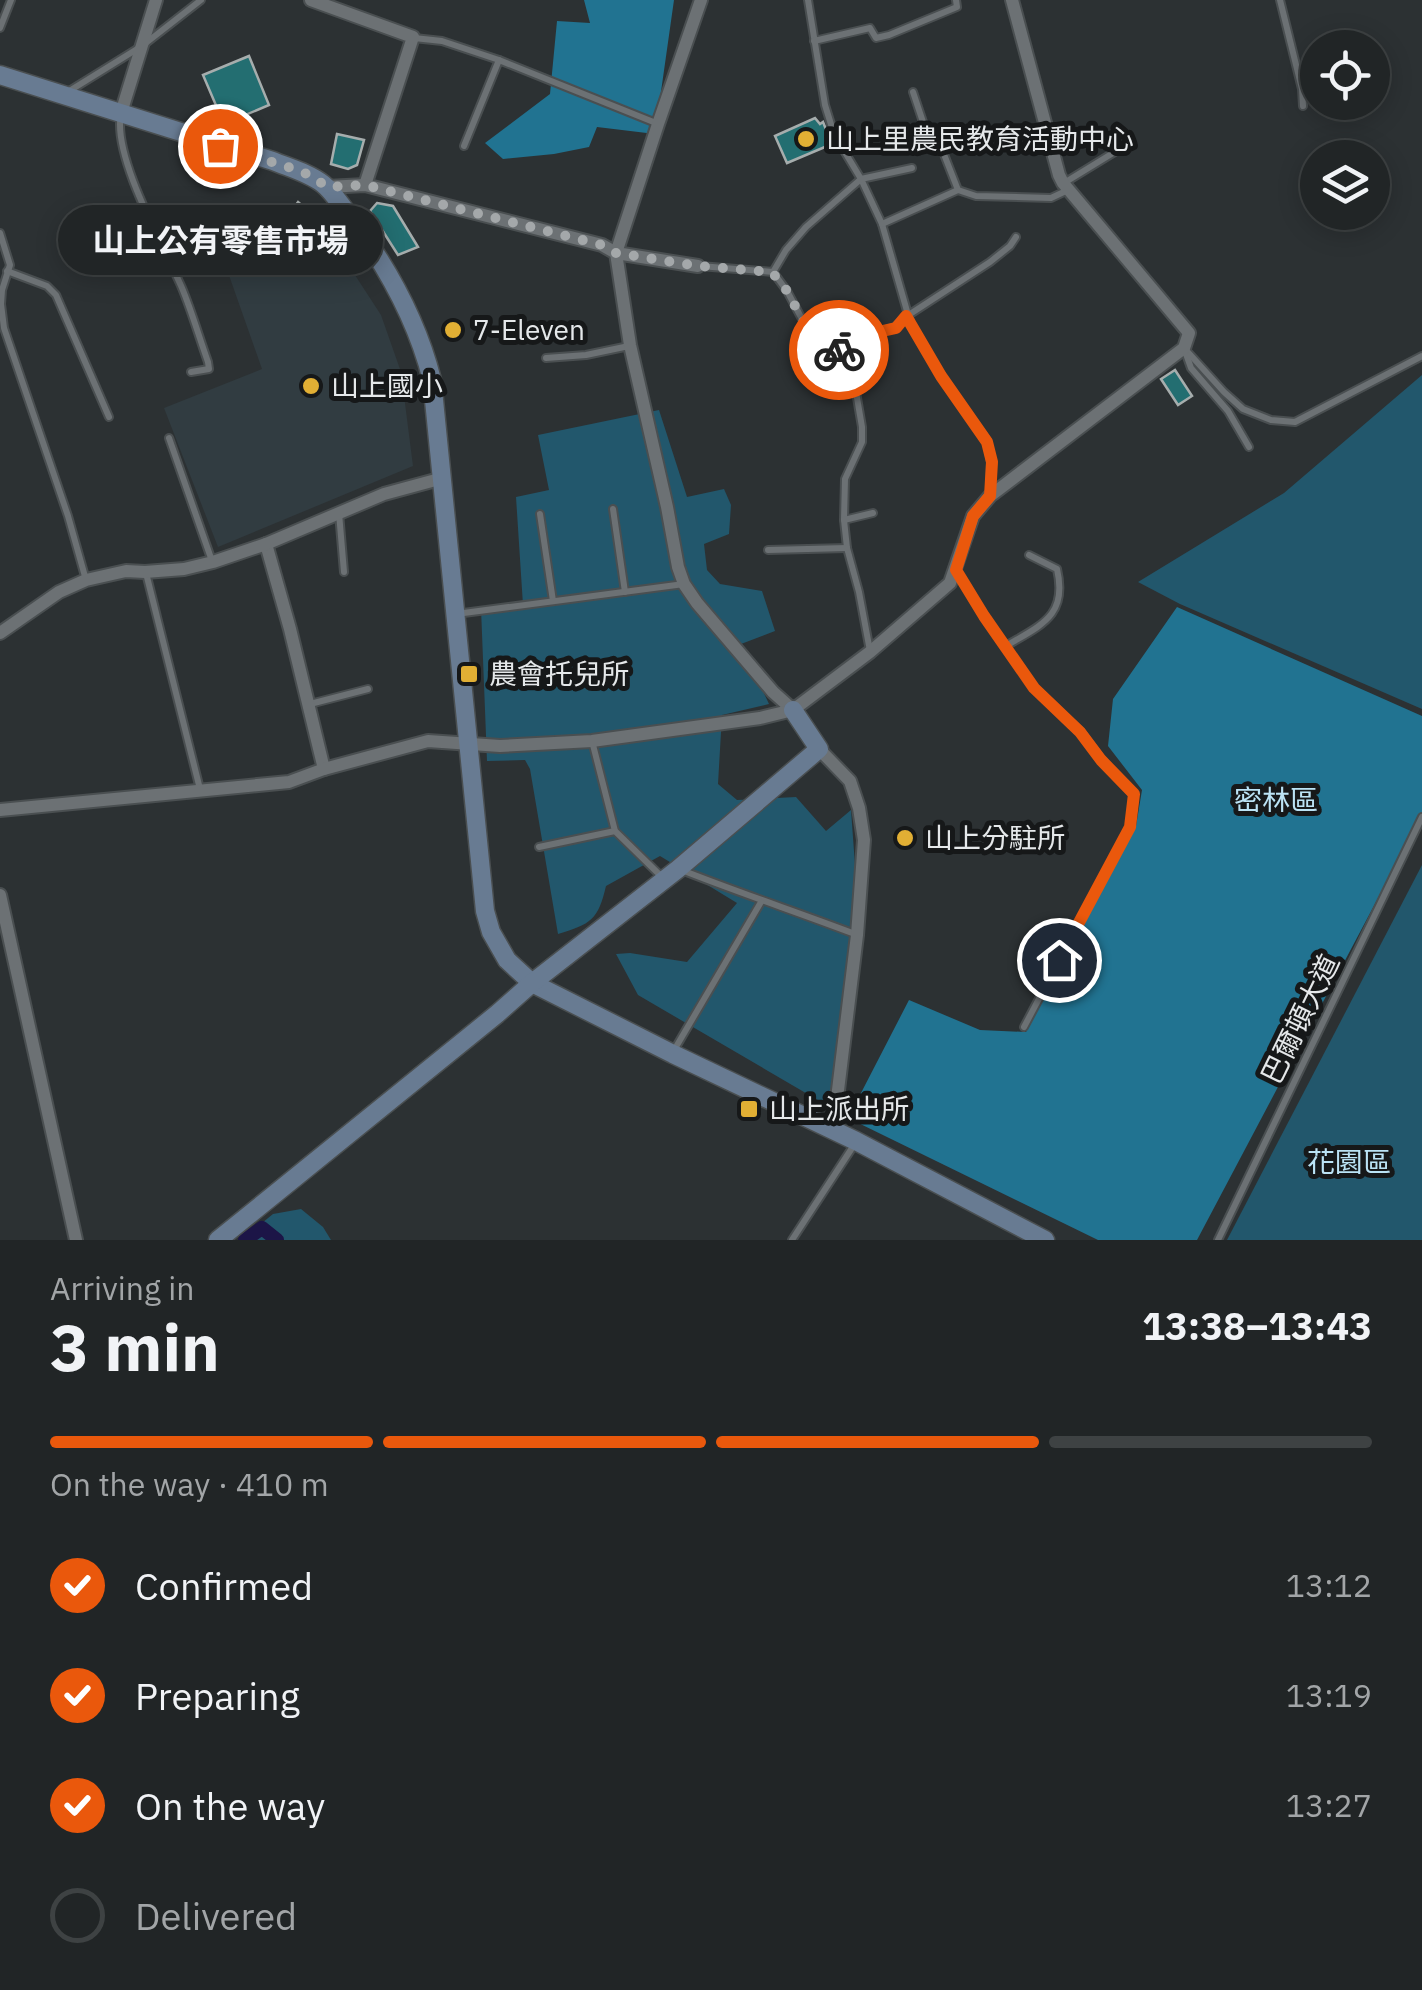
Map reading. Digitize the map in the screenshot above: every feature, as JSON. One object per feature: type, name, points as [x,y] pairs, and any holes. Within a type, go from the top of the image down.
[{"type":"main road","points":[[0,75],[313,177],[327,187],[358,228],[414,326],[432,380],[485,911],[491,932],[507,960],[532,983],[856,1141],[1045,1240]]},
{"type":"main road","points":[[218,1240],[820,749],[793,710]]},
{"type":"street","points":[[121,113],[156,0]]},
{"type":"street","points":[[311,0],[413,37],[365,185]]},
{"type":"street","points":[[701,0],[616,253],[630,346],[684,584],[773,692],[793,710]]},
{"type":"street","points":[[0,810],[289,782],[428,741],[500,746],[592,741],[760,718],[793,710],[870,652],[950,582],[973,516],[990,496],[1184,348],[1189,332],[1058,175],[1012,0]]},
{"type":"street","points":[[327,187],[365,185],[602,245],[616,253],[698,266]]},
{"type":"street","points":[[0,633],[59,592],[86,580],[126,571],[184,569],[213,562],[384,494],[443,478]]},
{"type":"street","points":[[266,544],[324,769]]},
{"type":"street","points":[[820,749],[850,781],[860,808],[864,840],[857,935],[833,1130]]},
{"type":"street","points":[[0,895],[76,1240]]},
{"type":"lane","points":[[0,28],[11,0]]},
{"type":"lane","points":[[64,94],[142,46],[200,0]]},
{"type":"lane","points":[[808,0],[834,134],[882,224],[906,316],[941,376],[987,442],[992,462],[990,496]]},
{"type":"lane","points":[[814,41],[870,28],[876,38],[889,35],[957,7],[956,0]]},
{"type":"lane","points":[[1280,0],[1300,82]]},
{"type":"lane","points":[[413,37],[442,41],[499,60],[658,124]]},
{"type":"lane","points":[[464,146],[499,60]]},
{"type":"lane","points":[[913,92],[925,128],[938,139],[958,190]]},
{"type":"lane","points":[[121,113],[118,128],[136,192],[184,292],[208,362],[209,369],[191,372]]},
{"type":"lane","points":[[882,224],[958,190],[976,196],[1051,198],[1132,142]]},
{"type":"lane","points":[[772,272],[806,227],[861,179],[912,168]]},
{"type":"lane","points":[[0,232],[10,265],[0,304],[4,328],[86,580]]},
{"type":"lane","points":[[698,266],[772,272],[787,291],[818,349],[849,351],[878,332],[896,328],[906,316],[990,262],[1016,236]]},
{"type":"lane","points":[[8,271],[48,286],[56,295],[109,418]]},
{"type":"lane","points":[[546,358],[630,346]]},
{"type":"lane","points":[[1184,348],[1243,409],[1271,420],[1295,422],[1422,356]]},
{"type":"lane","points":[[1184,348],[1191,368],[1228,411],[1249,447]]},
{"type":"lane","points":[[849,351],[862,442],[845,479],[844,520],[870,652]]},
{"type":"lane","points":[[169,438],[213,562]]},
{"type":"lane","points":[[613,509],[625,592]]},
{"type":"lane","points":[[339,512],[344,572]]},
{"type":"lane","points":[[844,520],[874,513]]},
{"type":"lane","points":[[540,514],[553,602]]},
{"type":"lane","points":[[768,550],[847,548]]},
{"type":"lane","points":[[1006,646],[1040,625],[1059,602],[1057,569],[1029,555]]},
{"type":"lane","points":[[956,570],[1034,688],[1080,732],[1134,794],[1130,827],[1024,1027]]},
{"type":"lane","points":[[146,572],[201,791]]},
{"type":"lane","points":[[454,614],[684,584]]},
{"type":"lane","points":[[309,704],[368,689]]},
{"type":"lane","points":[[592,741],[616,831],[671,874],[857,935]]},
{"type":"lane","name":"巴爾頓大道","points":[[1218,1240],[1422,817]]},
{"type":"lane","points":[[540,847],[616,831]]},
{"type":"lane","points":[[673,1054],[761,902]]},
{"type":"lane","points":[[792,1240],[856,1141]]},
{"type":"shaded area","name":"山上國小","points":[[206,210],[272,226],[305,266],[340,252],[381,315],[401,372],[413,466],[218,547],[164,408],[262,369]]},
{"type":"green space","points":[[584,0],[674,0],[655,134],[597,127],[589,147],[503,159],[485,143],[550,94],[557,21],[590,23]]},
{"type":"green space","points":[[1422,375],[1422,709],[1138,582],[1284,493]]},
{"type":"green space","points":[[659,410],[687,497],[724,489],[731,505],[729,534],[704,544],[707,570],[720,584],[762,591],[775,631],[741,644],[769,704],[722,715],[718,784],[737,800],[796,797],[826,831],[851,810],[856,879],[836,1087],[828,1106],[638,995],[616,954],[687,962],[737,903],[660,856],[606,886],[591,919],[558,934],[530,769],[525,760],[487,761],[481,608],[523,605],[516,497],[549,490],[538,435]]},
{"type":"green space","name":"密林區","points":[[1177,607],[1422,716],[1422,815],[1197,1240],[1098,1240],[844,1116],[861,1093],[909,1000],[980,1030],[1026,1032],[1136,826],[1142,790],[1108,746],[1113,699]]},
{"type":"green space","name":"花園區","points":[[1422,865],[1422,1240],[1227,1240]]},
{"type":"green space","points":[[301,1209],[323,1227],[331,1240],[241,1240],[273,1214]]},
{"type":"building","points":[[249,56],[269,105],[224,124],[203,75]]},
{"type":"building","name":"山上里農民教育活動中心","points":[[815,118],[820,124],[823,122],[832,144],[787,163],[775,136]]},
{"type":"building","points":[[337,134],[364,140],[357,165],[348,169],[331,164]]},
{"type":"building","points":[[298,202],[338,245],[325,253],[321,247],[308,258],[281,229],[294,218],[290,213]]},
{"type":"building","points":[[377,203],[393,206],[418,247],[398,255],[370,211]]},
{"type":"building","points":[[1175,370],[1192,396],[1178,405],[1161,379]]},
{"type":"waterway","points":[[245,1240],[262,1228],[277,1240]]},
{"type":"way so far","points":[[220,146],[298,170],[327,187],[365,185],[602,245],[616,253],[772,272],[787,291],[818,349],[839,350]]},
{"type":"place","name":"山上里農民教育活動中心","points":[[806,139]]},
{"type":"place","name":"山上公有零售市場","points":[[220,146]]},
{"type":"place","name":"7-Eleven","points":[[453,330]]},
{"type":"place","name":"山上國小","points":[[311,386]]},
{"type":"place","name":"農會托兒所","points":[[469,674]]},
{"type":"place","name":"山上分駐所","points":[[905,838]]},
{"type":"place","name":"山上派出所","points":[[749,1109]]},
{"type":"route","points":[[839,350],[849,351],[878,332],[896,328],[906,316],[941,376],[987,442],[992,462],[990,496],[973,516],[956,570],[1034,688],[1080,732],[1134,794],[1130,827],[1059,960]]}]
